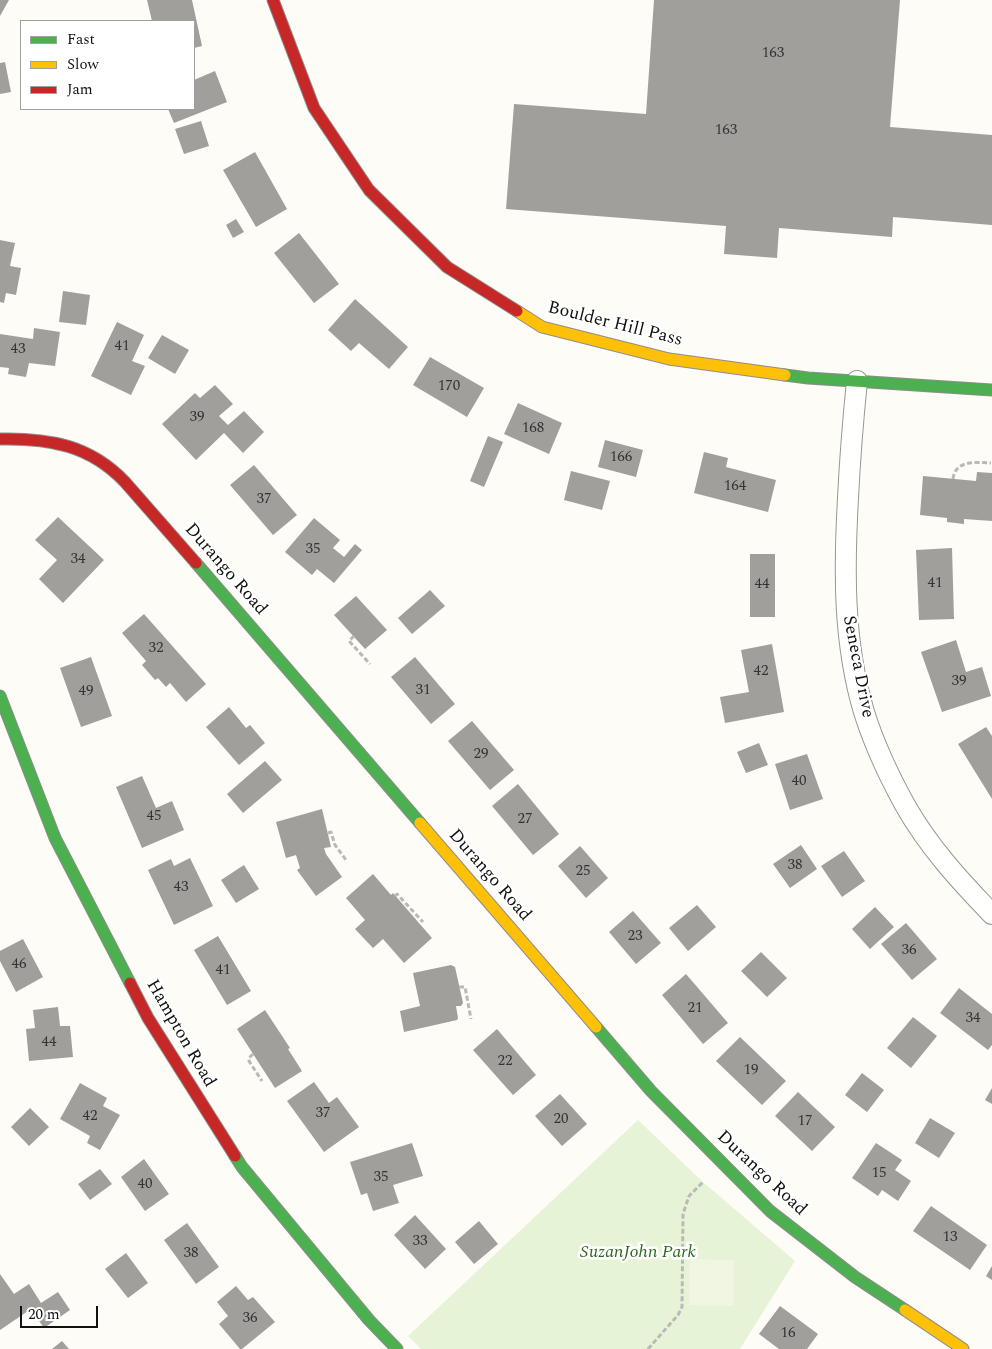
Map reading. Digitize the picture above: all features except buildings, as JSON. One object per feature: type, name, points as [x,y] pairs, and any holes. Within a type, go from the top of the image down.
[{"type":"street","name":"Boulder Hill Pass","points":[[273,0],[314,108],[369,190],[447,267],[542,327],[669,359],[808,378],[992,390]]},
{"type":"street","name":"Seneca Drive","points":[[857,381],[852,431],[844,568],[846,617],[852,660],[862,702],[872,735],[910,812],[937,852],[966,887],[992,914]]},
{"type":"street","name":"Durango Road","points":[[0,439],[34,438],[72,446],[110,468],[151,511],[651,1091],[770,1211],[855,1277],[963,1349]]},
{"type":"street","name":"Hampton Road","points":[[0,696],[55,838],[148,1018],[208,1116],[242,1167],[369,1320],[397,1349]]},
{"type":"path","points":[[953,479],[954,472],[961,466],[971,462],[991,463]]},
{"type":"path","points":[[354,636],[349,641],[370,664]]},
{"type":"path","points":[[328,833],[331,832],[335,845],[346,860]]},
{"type":"path","points":[[395,896],[397,894],[423,922]]},
{"type":"path","points":[[460,987],[465,988],[471,1019]]},
{"type":"path","points":[[253,1054],[249,1061],[262,1081]]},
{"type":"path","points":[[648,1349],[678,1315],[682,1307],[685,1204],[689,1196],[710,1175]]},
{"type":"green space","name":"SuzanJohn Park","points":[[638,1120],[703,1182],[795,1261],[740,1349],[421,1349],[408,1336]]},
{"type":"green space","points":[[690,1259],[734,1260],[733,1306],[689,1305]]},
{"type":"traffic: fast","points":[[785,375],[992,390]]},
{"type":"traffic: fast","points":[[196,563],[420,823]]},
{"type":"traffic: fast","points":[[0,696],[55,838],[130,983]]},
{"type":"traffic: fast","points":[[596,1027],[651,1091],[770,1211],[855,1277],[905,1310]]},
{"type":"traffic: fast","points":[[235,1156],[242,1167],[369,1320],[397,1349]]},
{"type":"traffic: slow","points":[[517,311],[542,327],[669,359],[785,375]]},
{"type":"traffic: slow","points":[[420,823],[596,1027]]},
{"type":"traffic: slow","points":[[905,1310],[963,1349]]},
{"type":"traffic: jam","points":[[273,0],[314,108],[369,190],[447,267],[517,311]]},
{"type":"traffic: jam","points":[[0,439],[52,442],[68,446],[98,460],[112,469],[125,482],[196,563]]},
{"type":"traffic: jam","points":[[130,983],[148,1018],[235,1156]]}]
